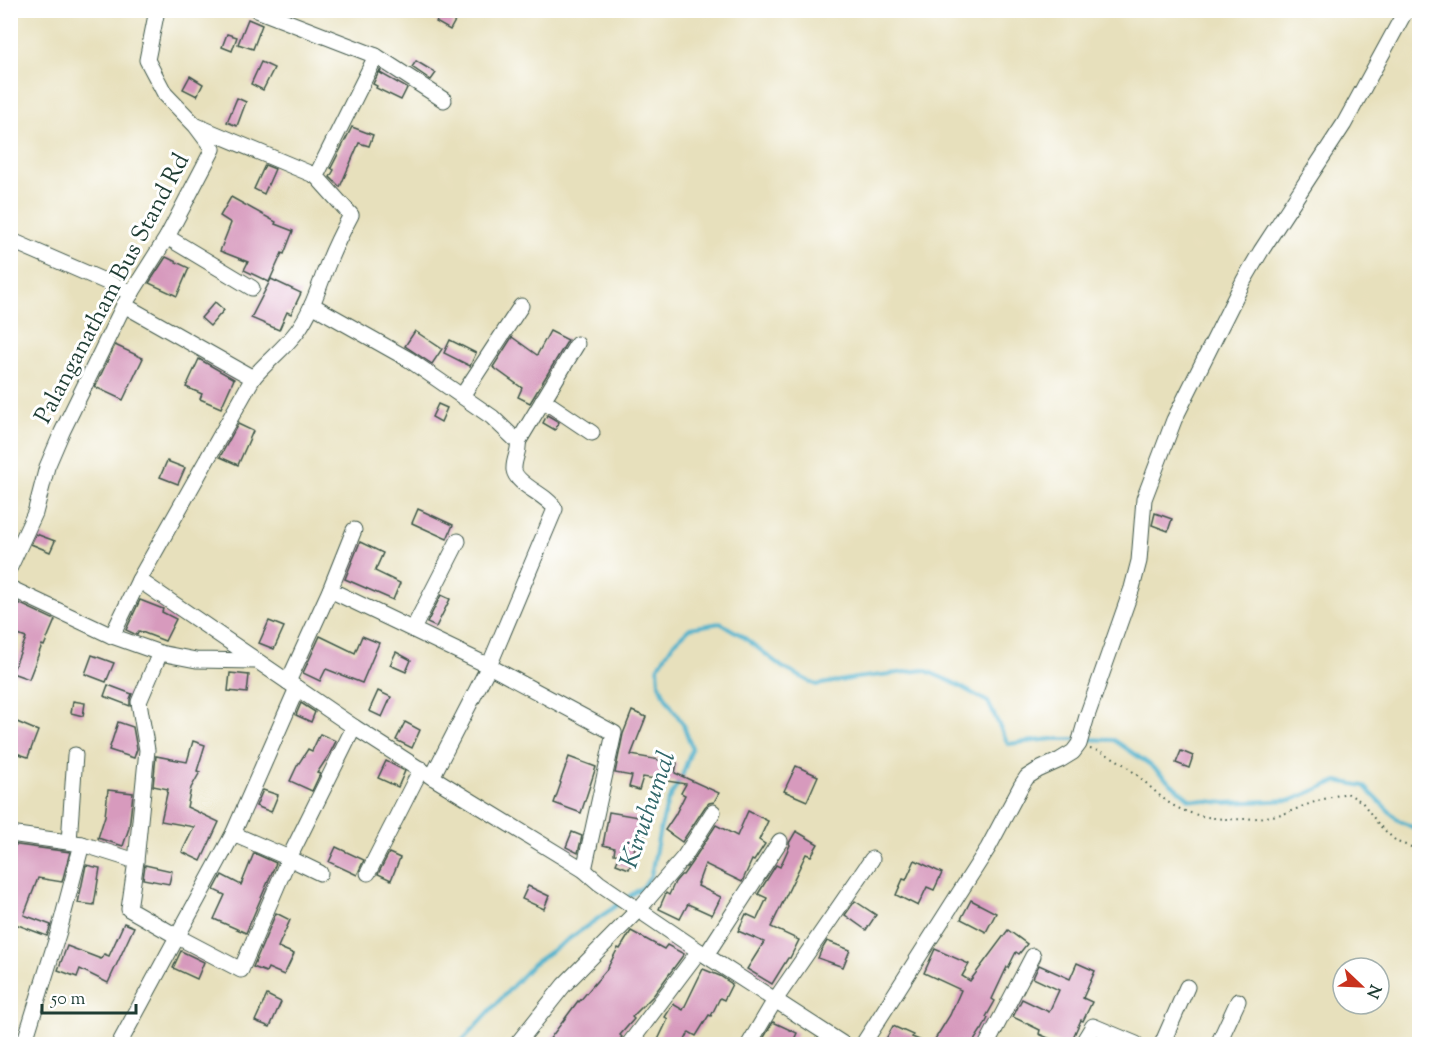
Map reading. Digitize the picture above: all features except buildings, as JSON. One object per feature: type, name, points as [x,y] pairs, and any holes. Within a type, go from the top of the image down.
[{"type":"street","name":"Palanganatham Bus Stand Rd","points":[[10,567],[35,513],[47,467],[62,432],[128,299],[167,237],[213,149],[165,94],[147,60],[157,10]]},
{"type":"street","points":[[257,10],[376,56],[444,100]]},
{"type":"street","points":[[863,1044],[988,849],[1027,777],[1060,760],[1077,747],[1132,588],[1139,561],[1144,499],[1174,420],[1244,280],[1344,124],[1406,10]]},
{"type":"street","points":[[316,176],[376,56]]},
{"type":"street","points":[[112,636],[139,580],[254,378],[299,328],[312,305],[351,214],[316,176],[195,126]]},
{"type":"street","points":[[167,237],[252,288]]},
{"type":"street","points":[[10,240],[128,299],[254,378]]},
{"type":"street","points":[[312,305],[408,359],[492,417],[518,441],[519,447],[514,469],[517,476],[550,501],[555,509],[489,666],[368,873]]},
{"type":"street","points":[[462,396],[521,306]]},
{"type":"street","points":[[518,441],[577,344]]},
{"type":"street","points":[[543,400],[592,433]]},
{"type":"street","points":[[119,1044],[233,834],[354,530]]},
{"type":"street","points":[[412,629],[458,541]]},
{"type":"street","points":[[139,580],[354,727],[584,870],[703,953],[843,1044]]},
{"type":"street","points":[[10,588],[112,636],[160,653],[196,660],[256,661]]},
{"type":"street","points":[[330,590],[489,666],[614,733],[584,870]]},
{"type":"street","points":[[160,653],[139,702],[147,750],[129,909],[241,970],[289,858],[354,727]]},
{"type":"street","points":[[26,1040],[59,931],[76,843],[75,755]]},
{"type":"street","points":[[517,1044],[564,985],[634,906],[684,857],[713,813]]},
{"type":"street","points":[[10,834],[76,843],[136,861]]},
{"type":"street","points":[[233,834],[320,873]]},
{"type":"street","points":[[629,1044],[703,953],[780,841]]},
{"type":"street","points":[[749,1044],[775,1000],[872,859]]},
{"type":"street","points":[[987,1044],[1033,956]]},
{"type":"street","points":[[1162,1044],[1187,987]]},
{"type":"street","points":[[1218,1044],[1238,1001]]},
{"type":"street","points":[[1082,1044],[1093,1026],[1136,1044]]},
{"type":"path","points":[[1077,747],[1105,753],[1122,763],[1168,802],[1192,813],[1216,818],[1251,818],[1286,813],[1347,793],[1362,802],[1379,825],[1397,842],[1419,850]]},
{"type":"waterway","name":"Kiruthumal","points":[[628,897],[643,887],[651,875],[668,801],[682,776],[692,748],[683,724],[659,684],[658,667],[673,644],[690,628],[720,623],[741,635],[782,667],[816,685],[924,670],[988,702],[1008,744],[1052,739],[1077,739]]},
{"type":"waterway","name":"Kiruthumal","points":[[1085,739],[1114,740],[1149,764],[1189,799],[1225,803],[1292,800],[1337,781],[1364,786],[1398,820],[1420,831]]},
{"type":"waterway","name":"Kiruthumal","points":[[460,1044],[533,964],[620,903]]}]
